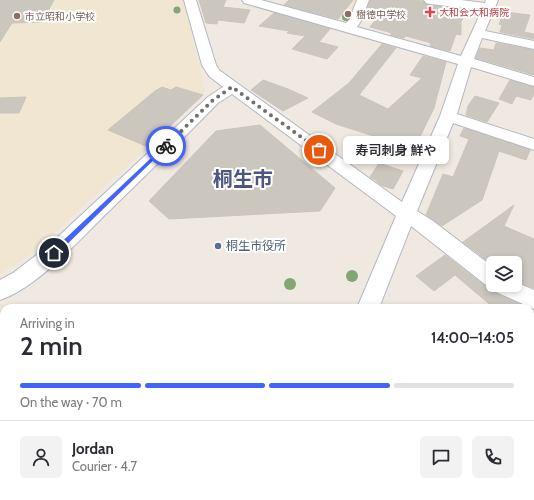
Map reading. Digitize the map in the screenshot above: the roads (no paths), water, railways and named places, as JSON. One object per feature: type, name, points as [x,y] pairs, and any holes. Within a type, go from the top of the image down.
[{"type":"street","points":[[190,0],[211,69],[232,87],[392,205],[426,226],[486,273]]},
{"type":"street","points":[[248,0],[466,61],[534,82]]},
{"type":"street","points":[[349,28],[355,21],[363,0]]},
{"type":"street","points":[[370,304],[448,116],[466,61],[491,3],[430,0]]},
{"type":"street","points":[[478,33],[534,44]]},
{"type":"street","points":[[0,291],[24,276],[54,253],[213,100],[232,87]]},
{"type":"street","points":[[448,116],[534,145]]},
{"type":"street","points":[[517,292],[534,300]]},
{"type":"place","name":"大和会大和病院","points":[[430,12]]},
{"type":"place","name":"樹徳中学校","points":[[348,14]]},
{"type":"place","name":"市立昭和小学校","points":[[17,16]]},
{"type":"place","name":"寿司刺身 鮮や","points":[[319,150]]},
{"type":"place","name":"桐生市役所","points":[[218,246]]},
{"type":"district","name":"桐生市","points":[[243,179]]}]
